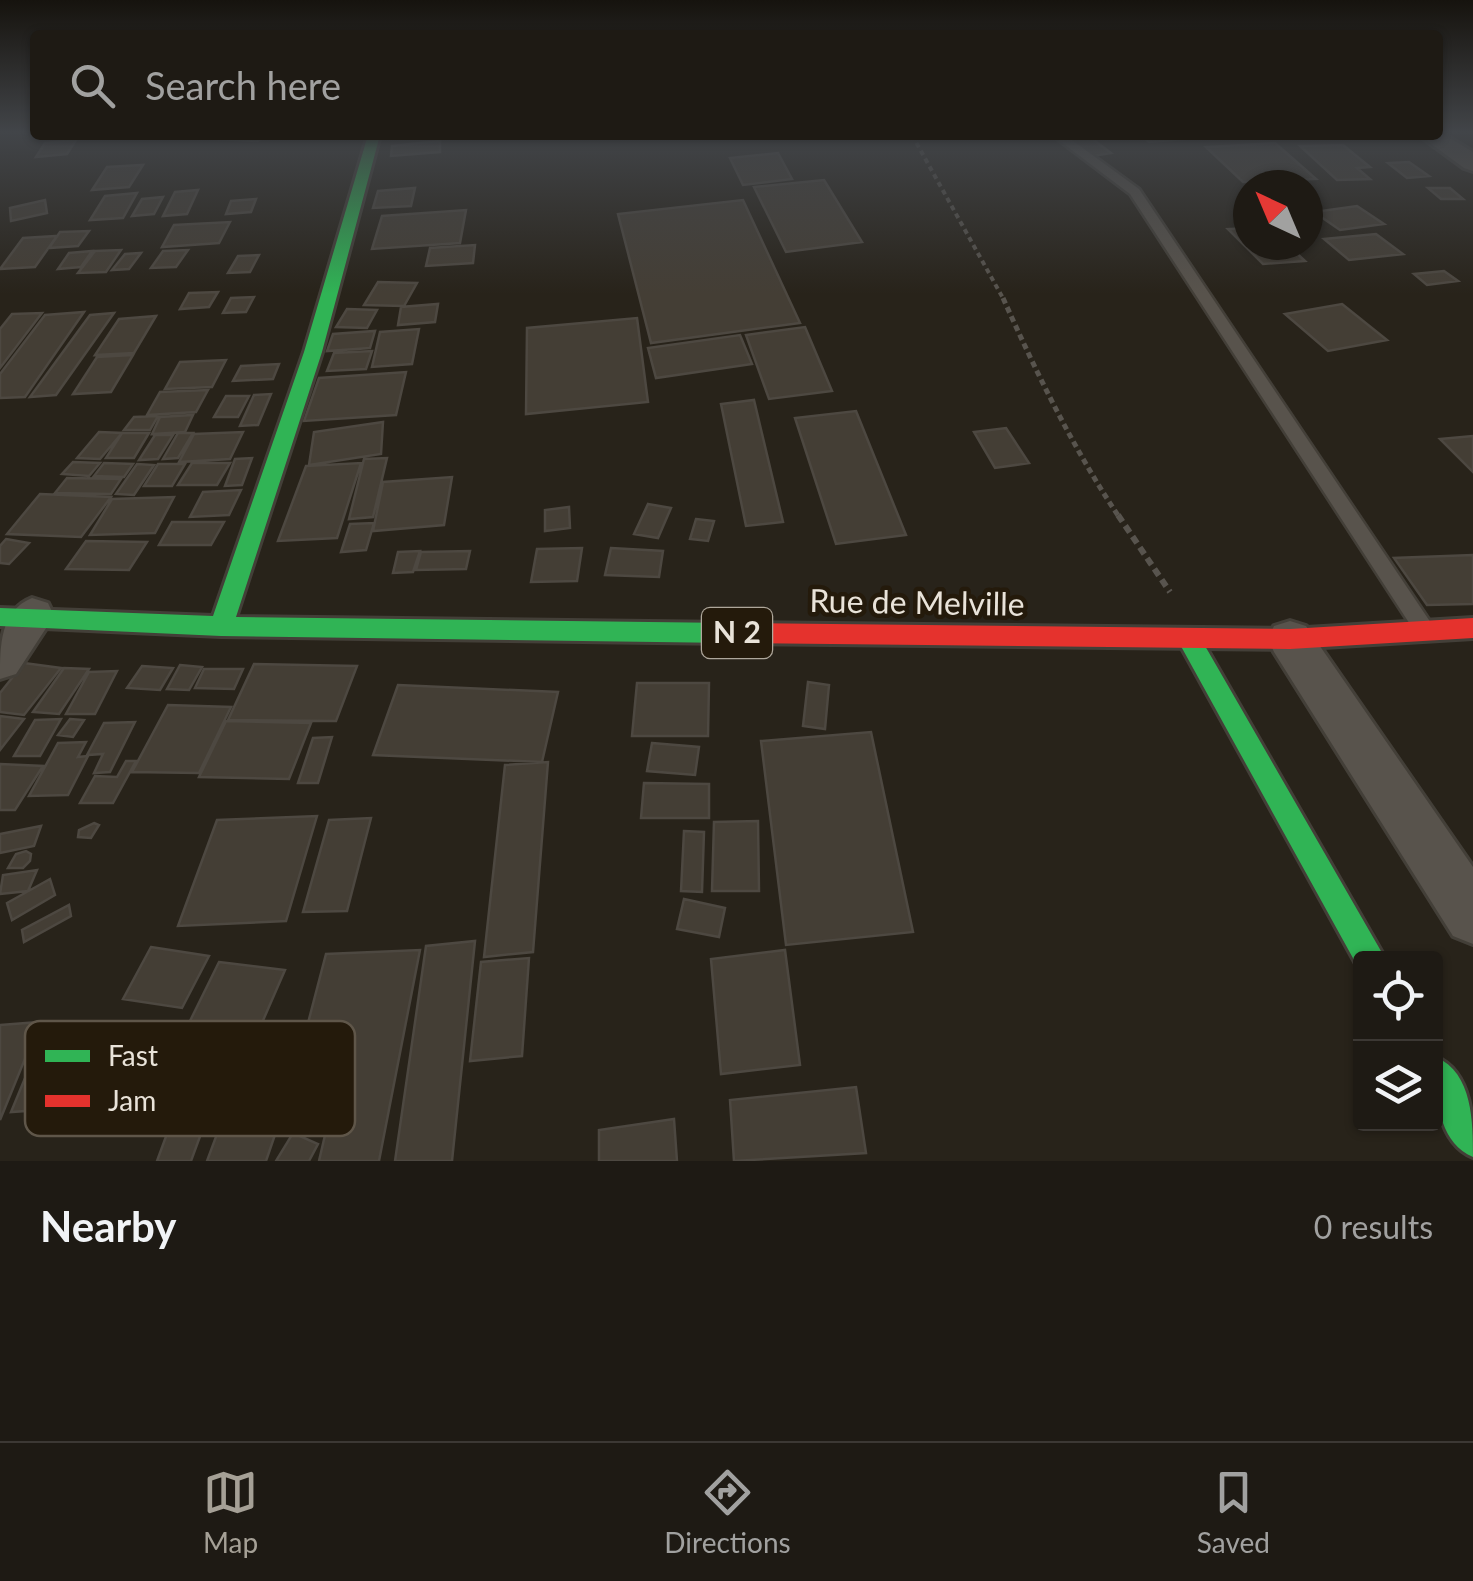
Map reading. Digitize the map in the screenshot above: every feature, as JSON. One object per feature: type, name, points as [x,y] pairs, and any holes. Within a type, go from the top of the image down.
[{"type":"street","points":[[221,626],[313,352],[360,185]]},
{"type":"street","points":[[0,660],[16,616]]},
{"type":"street","name":"Rue de Melville","points":[[16,616],[221,626],[1189,639],[1290,639],[1473,628]]},
{"type":"street","points":[[1189,639],[1366,951]]},
{"type":"street","points":[[1290,639],[1473,916]]},
{"type":"street","points":[[1443,1086],[1473,1140]]},
{"type":"lane","points":[[1127,185],[1136,192],[1424,629]]},
{"type":"path","points":[[940,185],[998,287],[1045,390],[1091,475],[1169,589],[1189,639]]},
{"type":"building","points":[[95,185],[130,185],[129,187],[92,190]]},
{"type":"building","points":[[827,185],[862,242],[786,252],[754,187]]},
{"type":"building","points":[[415,188],[411,206],[373,208],[378,191]]},
{"type":"building","points":[[1428,188],[1450,188],[1463,199],[1441,199]]},
{"type":"building","points":[[198,190],[187,214],[163,216],[175,192]]},
{"type":"building","points":[[137,193],[123,218],[90,220],[105,196]]},
{"type":"building","points":[[163,197],[154,214],[132,216],[142,199]]},
{"type":"building","points":[[256,199],[251,212],[226,214],[231,201]]},
{"type":"building","points":[[45,200],[47,213],[11,221],[10,208]]},
{"type":"building","points":[[743,200],[800,323],[651,343],[618,214]]},
{"type":"building","points":[[1357,206],[1384,224],[1340,230],[1323,218],[1323,211]]},
{"type":"building","points":[[466,210],[460,243],[372,249],[382,216]]},
{"type":"building","points":[[230,222],[219,243],[162,247],[174,225]]},
{"type":"building","points":[[89,231],[78,246],[49,248],[60,232]]},
{"type":"building","points":[[1376,234],[1403,254],[1349,260],[1324,239]]},
{"type":"building","points":[[57,236],[35,267],[0,269],[23,238]]},
{"type":"building","points":[[475,245],[473,263],[426,266],[430,248]]},
{"type":"building","points":[[121,250],[106,272],[78,273],[95,251]]},
{"type":"building","points":[[188,250],[176,267],[151,268],[163,251]]},
{"type":"building","points":[[92,251],[81,267],[58,269],[69,253]]},
{"type":"building","points":[[141,253],[129,269],[112,270],[125,254]]},
{"type":"building","points":[[259,255],[250,272],[228,273],[238,256]]},
{"type":"building","points":[[1259,260],[1305,261],[1263,264]]},
{"type":"building","points":[[1444,271],[1458,281],[1427,285],[1414,274]]},
{"type":"building","points":[[378,282],[417,283],[404,306],[364,305]]},
{"type":"building","points":[[218,292],[209,307],[180,309],[189,293]]},
{"type":"building","points":[[254,297],[246,312],[223,313],[231,298]]},
{"type":"building","points":[[438,304],[435,322],[398,325],[401,307]]},
{"type":"building","points":[[1342,304],[1387,340],[1328,351],[1285,314]]},
{"type":"building","points":[[347,309],[377,310],[367,328],[336,327]]},
{"type":"building","points":[[84,312],[25,397],[0,398],[0,374],[45,315]]},
{"type":"building","points":[[42,313],[0,368],[0,329],[12,314]]},
{"type":"building","points":[[114,313],[56,395],[30,397],[90,315]]},
{"type":"building","points":[[156,316],[134,353],[95,355],[119,319]]},
{"type":"building","points":[[637,318],[648,402],[526,414],[527,328]]},
{"type":"building","points":[[805,327],[832,391],[769,399],[746,335]]},
{"type":"building","points":[[419,329],[412,364],[372,367],[380,332]]},
{"type":"building","points":[[375,331],[370,348],[327,351],[333,334]]},
{"type":"building","points":[[740,335],[752,364],[656,378],[648,348]]},
{"type":"building","points":[[372,351],[366,369],[327,371],[334,353]]},
{"type":"building","points":[[133,355],[111,392],[73,394],[97,357]]},
{"type":"building","points":[[226,360],[212,387],[165,389],[180,362]]},
{"type":"building","points":[[279,364],[273,379],[233,381],[241,366]]},
{"type":"building","points":[[406,372],[396,415],[304,421],[319,378]]},
{"type":"building","points":[[208,390],[196,412],[147,415],[160,392]]},
{"type":"building","points":[[271,394],[258,425],[240,426],[254,395]]},
{"type":"building","points":[[226,396],[249,396],[238,417],[214,417]]},
{"type":"building","points":[[754,400],[783,522],[746,526],[721,404]]},
{"type":"building","points":[[856,411],[906,535],[836,544],[795,418]]},
{"type":"building","points":[[193,415],[185,432],[152,434],[160,417]]},
{"type":"building","points":[[158,416],[150,430],[124,430],[134,417]]},
{"type":"building","points":[[383,422],[381,454],[309,465],[314,432]]},
{"type":"building","points":[[1006,428],[1029,463],[995,468],[974,432]]},
{"type":"building","points":[[99,432],[122,433],[100,459],[77,458]]},
{"type":"building","points":[[243,432],[230,459],[179,462],[194,434]]},
{"type":"building","points":[[122,433],[149,433],[134,458],[106,458]]},
{"type":"building","points":[[178,433],[193,433],[178,458],[163,459]]},
{"type":"building","points":[[155,435],[173,435],[158,459],[139,460]]},
{"type":"building","points":[[1473,436],[1473,472],[1440,439]]},
{"type":"building","points":[[252,458],[242,485],[225,486],[235,459]]},
{"type":"building","points":[[387,458],[373,517],[349,519],[364,459]]},
{"type":"building","points":[[73,462],[100,463],[89,476],[62,474]]},
{"type":"building","points":[[104,463],[133,464],[124,477],[94,476]]},
{"type":"building","points":[[192,463],[230,463],[217,485],[178,485]]},
{"type":"building","points":[[361,463],[337,538],[278,541],[306,466]]},
{"type":"building","points":[[137,464],[154,465],[134,495],[116,494]]},
{"type":"building","points":[[158,464],[185,464],[172,486],[144,486]]},
{"type":"building","points":[[452,477],[444,525],[373,531],[383,482]]},
{"type":"building","points":[[67,478],[121,479],[111,494],[55,493]]},
{"type":"building","points":[[241,490],[229,515],[190,517],[203,492]]},
{"type":"building","points":[[40,494],[111,497],[81,537],[7,534]]},
{"type":"building","points":[[174,497],[155,533],[90,535],[112,499]]},
{"type":"building","points":[[648,504],[671,508],[658,538],[634,534]]},
{"type":"building","points":[[569,507],[570,528],[545,531],[545,510]]},
{"type":"building","points":[[696,519],[714,521],[708,541],[690,539]]},
{"type":"building","points":[[172,522],[224,522],[211,545],[159,545]]},
{"type":"building","points":[[374,523],[366,550],[341,552],[350,524]]},
{"type":"building","points":[[6,539],[29,543],[9,564],[0,563],[0,546]]},
{"type":"building","points":[[86,541],[147,542],[129,570],[66,569]]},
{"type":"building","points":[[582,548],[577,581],[531,582],[537,549]]},
{"type":"building","points":[[611,548],[663,551],[659,577],[605,575]]},
{"type":"building","points":[[420,551],[413,572],[393,573],[398,552]]},
{"type":"building","points":[[470,551],[466,569],[416,570],[421,552]]},
{"type":"building","points":[[1473,555],[1473,604],[1427,605],[1394,558]]},
{"type":"building","points":[[24,663],[61,668],[24,715],[0,712],[0,693]]},
{"type":"building","points":[[254,664],[357,666],[336,721],[228,720]]},
{"type":"building","points":[[180,665],[202,667],[189,690],[167,689]]},
{"type":"building","points":[[142,666],[173,668],[160,690],[127,688]]},
{"type":"building","points":[[64,668],[89,669],[59,714],[33,712]]},
{"type":"building","points":[[204,669],[243,669],[234,689],[195,688]]},
{"type":"building","points":[[117,671],[95,714],[66,714],[89,672]]},
{"type":"building","points":[[808,682],[829,685],[825,729],[803,726]]},
{"type":"building","points":[[637,683],[709,683],[708,736],[632,736]]},
{"type":"building","points":[[398,685],[558,692],[542,762],[373,755]]},
{"type":"building","points":[[168,705],[231,707],[199,773],[132,772]]},
{"type":"building","points":[[0,716],[24,719],[0,750]]},
{"type":"building","points":[[61,719],[40,756],[14,756],[35,720]]},
{"type":"building","points":[[70,719],[84,720],[73,737],[58,735]]},
{"type":"building","points":[[226,721],[311,723],[289,779],[199,777]]},
{"type":"building","points":[[135,722],[110,772],[94,773],[103,754],[87,755],[104,723]]},
{"type":"building","points":[[871,732],[913,932],[786,945],[761,741]]},
{"type":"building","points":[[332,737],[318,783],[298,783],[313,738]]},
{"type":"building","points":[[86,742],[78,757],[88,756],[68,795],[29,796],[58,743]]},
{"type":"building","points":[[652,743],[699,747],[695,775],[647,771]]},
{"type":"building","points":[[126,761],[136,761],[113,803],[80,803],[95,776],[117,777]]},
{"type":"building","points":[[548,762],[533,952],[484,957],[505,765]]},
{"type":"building","points":[[0,764],[43,766],[15,810],[0,810]]},
{"type":"building","points":[[644,783],[709,784],[709,818],[641,818]]},
{"type":"building","points":[[317,816],[286,921],[178,926],[217,820]]},
{"type":"building","points":[[371,818],[347,911],[303,912],[329,820]]},
{"type":"building","points":[[758,821],[759,891],[712,891],[714,822]]},
{"type":"building","points":[[94,823],[99,825],[91,838],[78,837],[79,830]]},
{"type":"building","points":[[41,826],[34,846],[0,853],[0,834]]},
{"type":"building","points":[[684,831],[704,832],[702,892],[681,891]]},
{"type":"building","points":[[16,854],[31,854],[30,861],[23,868],[8,868]]},
{"type":"building","points":[[37,870],[28,891],[0,894],[3,875]]},
{"type":"building","points":[[50,879],[55,895],[12,920],[7,903]]},
{"type":"building","points":[[684,899],[725,908],[719,937],[677,929]]},
{"type":"building","points":[[69,905],[71,916],[24,942],[22,930]]},
{"type":"building","points":[[475,941],[452,1161],[395,1161],[426,946]]},
{"type":"building","points":[[151,947],[209,956],[182,1008],[123,999]]},
{"type":"building","points":[[420,950],[379,1161],[319,1161],[325,1136],[355,1136],[355,1021],[309,1021],[326,954]]},
{"type":"building","points":[[785,950],[800,1065],[721,1074],[711,959]]},
{"type":"building","points":[[529,958],[522,1056],[470,1061],[481,962]]},
{"type":"building","points":[[219,962],[285,970],[263,1021],[190,1021]]},
{"type":"building","points":[[25,1023],[25,1059],[0,1120],[0,1025]]},
{"type":"building","points":[[25,1078],[25,1111],[11,1112]]},
{"type":"building","points":[[856,1087],[866,1153],[734,1161],[730,1100]]},
{"type":"building","points":[[674,1119],[677,1161],[599,1161],[599,1130]]},
{"type":"building","points":[[166,1136],[200,1136],[191,1161],[157,1161]]},
{"type":"building","points":[[216,1136],[275,1136],[266,1161],[207,1161]]},
{"type":"building","points":[[291,1136],[318,1144],[309,1161],[276,1161]]},
{"type":"traffic: fast","points":[[221,626],[313,352],[360,185]]},
{"type":"traffic: fast","points":[[0,617],[221,626],[730,633]]},
{"type":"traffic: fast","points":[[1189,639],[1366,951]]},
{"type":"traffic: fast","points":[[1443,1086],[1473,1140]]},
{"type":"traffic: jam","points":[[730,633],[1290,639],[1473,628]]}]
